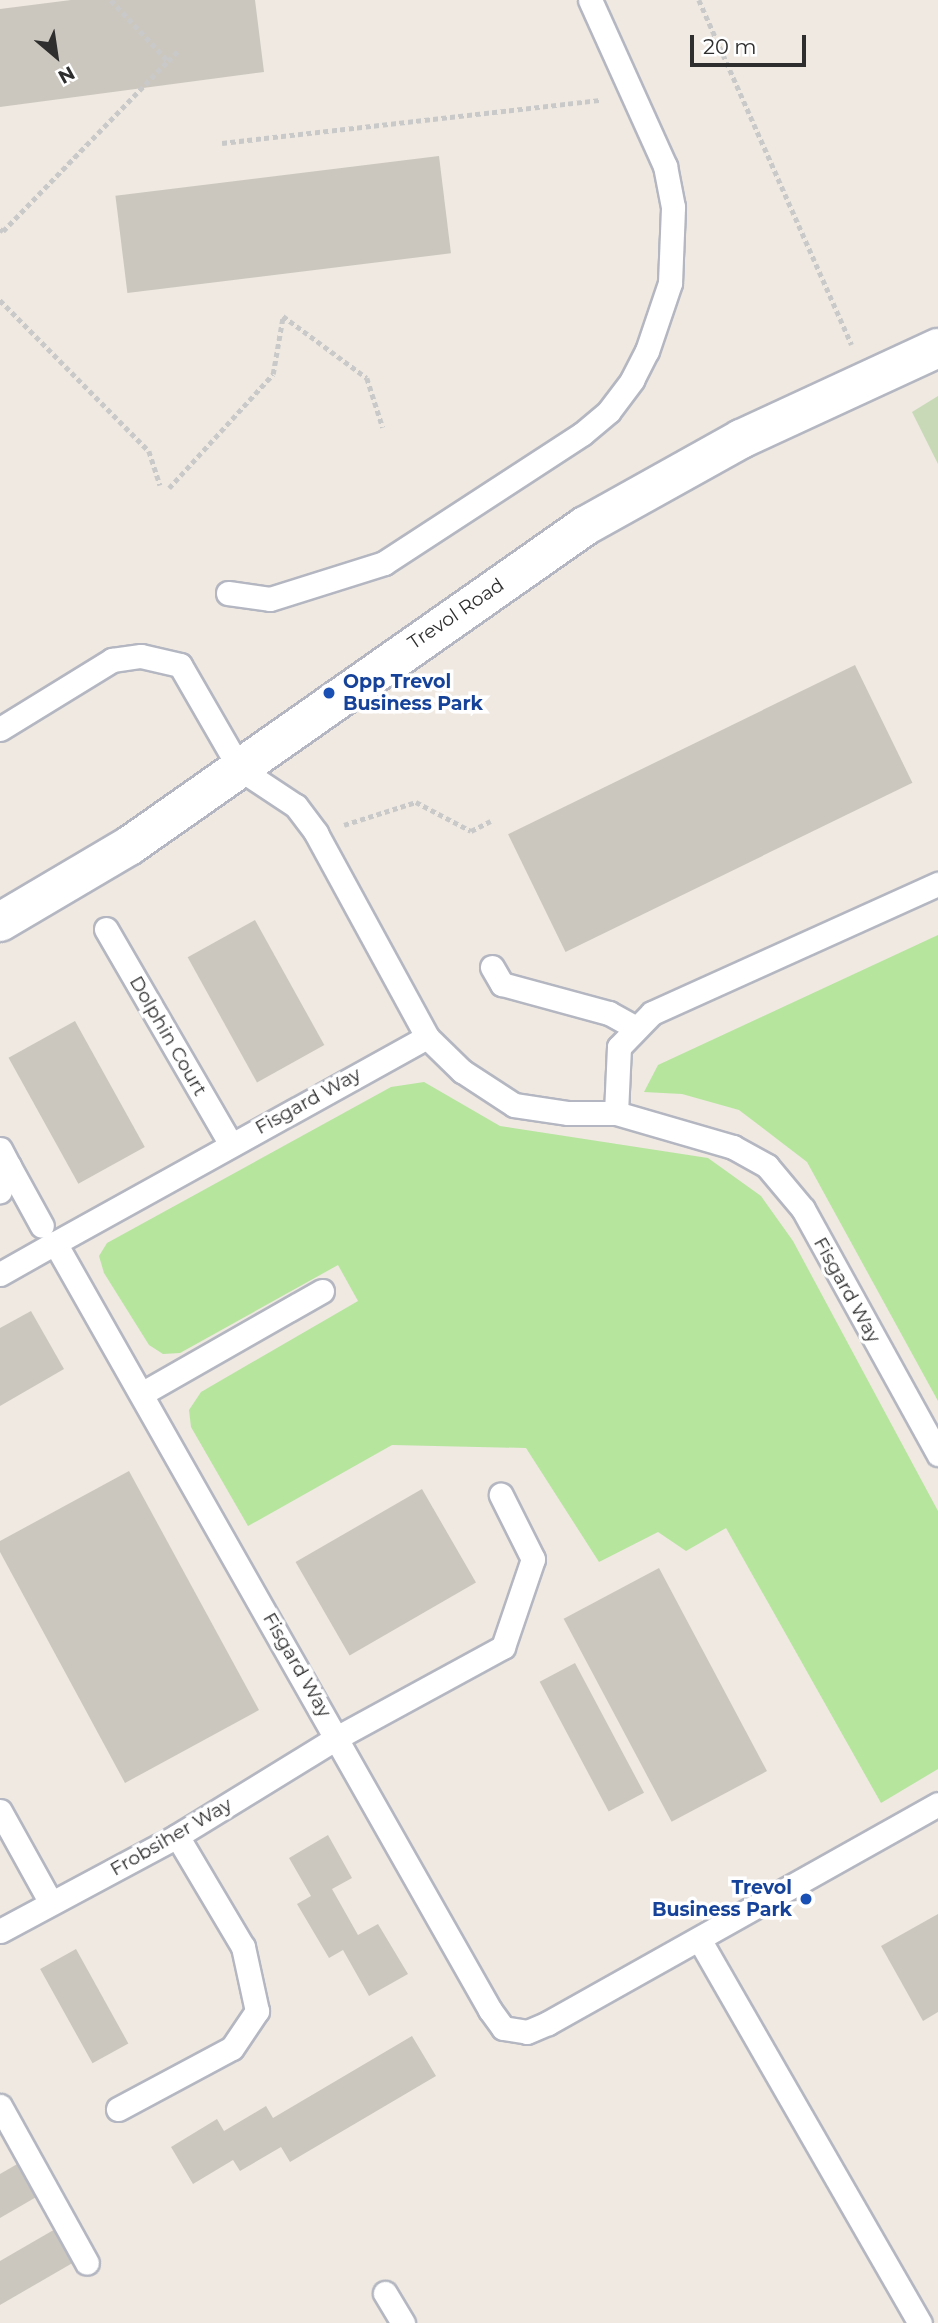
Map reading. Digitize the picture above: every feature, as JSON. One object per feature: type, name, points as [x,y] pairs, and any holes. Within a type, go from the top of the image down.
[{"type":"street","name":"Trevol Road","points":[[0,922],[129,846],[585,526],[741,439],[869,383],[938,348]]},
{"type":"lane","points":[[228,593],[270,598],[384,563],[520,478],[609,411],[647,351],[670,283],[673,206],[665,166],[590,0]]},
{"type":"lane","points":[[0,729],[112,660],[141,656],[180,665],[240,769]]},
{"type":"lane","name":"Fisgard Way","points":[[240,769],[296,806],[316,833],[427,1037],[462,1071],[514,1105],[568,1113],[616,1113],[733,1147],[767,1166],[803,1209],[938,1454]]},
{"type":"lane","points":[[616,1113],[620,1047],[652,1013],[938,884]]},
{"type":"lane","name":"Dolphin Court","points":[[106,929],[230,1143]]},
{"type":"lane","points":[[492,967],[502,984],[609,1013],[636,1028]]},
{"type":"lane","name":"Fisgard Way","points":[[427,1037],[230,1143],[48,1235],[143,1393],[503,2028],[527,2032],[548,2023],[938,1804]]},
{"type":"lane","points":[[0,1275],[48,1235],[2,1154]]},
{"type":"lane","points":[[0,1191],[2,1154]]},
{"type":"lane","points":[[143,1393],[322,1291]]},
{"type":"lane","name":"Frobsiher Way","points":[[0,1931],[177,1836],[338,1737],[503,1647],[533,1559],[501,1494]]},
{"type":"lane","points":[[0,1811],[51,1903]]},
{"type":"lane","points":[[118,2109],[232,2048],[257,2011],[243,1947],[177,1836]]},
{"type":"lane","points":[[699,1939],[920,2323]]},
{"type":"lane","points":[[0,2106],[87,2263]]},
{"type":"lane","points":[[386,2293],[403,2323]]},
{"type":"path","points":[[111,0],[168,61]]},
{"type":"path","points":[[699,0],[869,383]]},
{"type":"path","points":[[1,231],[178,51]]},
{"type":"path","points":[[222,143],[613,99],[639,105]]},
{"type":"path","points":[[0,300],[149,451],[160,485]]},
{"type":"path","points":[[169,488],[273,374],[283,316],[366,378],[383,428]]},
{"type":"path","points":[[316,833],[416,802],[471,831],[491,821]]},
{"type":"green space","points":[[938,396],[938,464],[912,412]]},
{"type":"green space","points":[[938,935],[938,1401],[807,1162],[739,1110],[682,1094],[644,1092],[658,1065]]},
{"type":"green space","points":[[424,1082],[500,1126],[708,1158],[761,1196],[793,1241],[938,1511],[938,1769],[881,1803],[726,1528],[686,1551],[658,1532],[599,1562],[526,1448],[392,1445],[248,1526],[191,1427],[189,1410],[201,1392],[358,1301],[338,1265],[180,1353],[163,1354],[149,1345],[104,1273],[99,1256],[107,1243],[391,1087]]},
{"type":"building","points":[[71,0],[255,0],[264,72],[0,107],[0,9]]},
{"type":"building","points":[[439,156],[451,253],[127,293],[115,196]]},
{"type":"building","points":[[855,665],[912,783],[565,952],[508,834]]},
{"type":"building","points":[[255,920],[324,1045],[257,1082],[188,957]]},
{"type":"building","points":[[75,1021],[145,1147],[78,1184],[9,1058]]},
{"type":"building","points":[[31,1311],[64,1369],[0,1406],[0,1328]]},
{"type":"building","points":[[129,1471],[259,1710],[125,1783],[0,1552],[0,1541]]},
{"type":"building","points":[[422,1489],[476,1583],[350,1656],[296,1562]]},
{"type":"building","points":[[659,1568],[767,1771],[672,1822],[564,1619]]},
{"type":"building","points":[[575,1663],[644,1793],[609,1812],[540,1682]]},
{"type":"building","points":[[328,1835],[352,1878],[332,1889],[358,1935],[378,1924],[408,1974],[369,1996],[343,1950],[329,1958],[297,1904],[311,1896],[289,1858]]},
{"type":"building","points":[[938,1914],[938,2012],[923,2021],[881,1946]]},
{"type":"building","points":[[76,1949],[128,2043],[93,2063],[40,1969]]},
{"type":"building","points":[[412,2036],[436,2076],[290,2162],[281,2147],[240,2171],[233,2160],[193,2184],[171,2147],[217,2119],[224,2131],[266,2106],[273,2118]]},
{"type":"building","points":[[19,2163],[38,2196],[0,2218],[0,2174]]},
{"type":"building","points":[[57,2228],[76,2261],[0,2305],[0,2261]]},
{"type":"place","name":"Opp Trevol Business Park","points":[[329,693]]},
{"type":"place","name":"Trevol Business Park","points":[[806,1899]]}]
